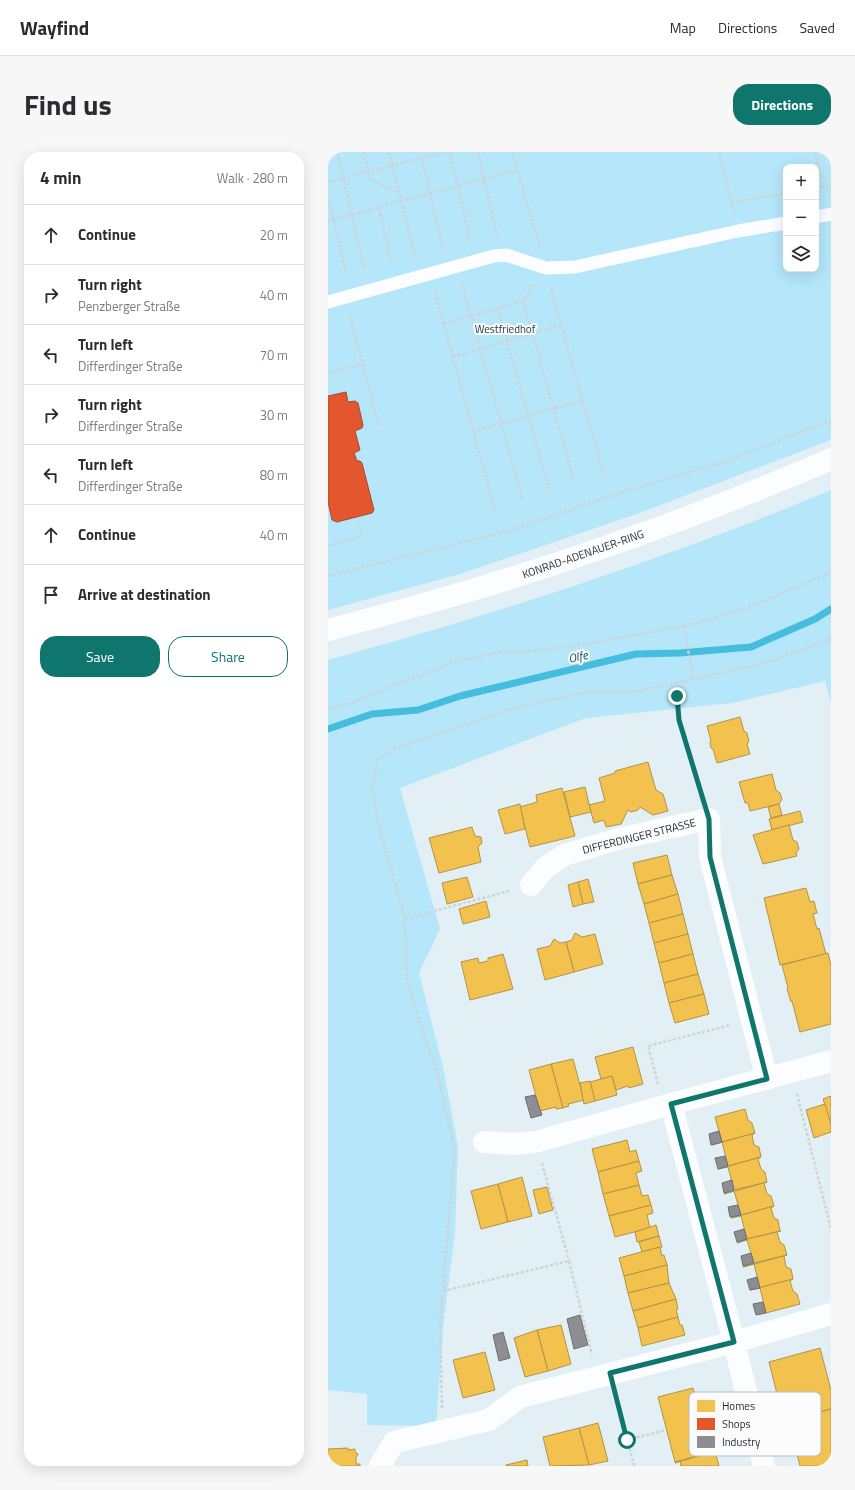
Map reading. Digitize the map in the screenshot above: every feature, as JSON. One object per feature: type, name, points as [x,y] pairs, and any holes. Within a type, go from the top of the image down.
[{"type":"street","name":"KONRAD-ADENAUER-RING","points":[[328,630],[462,593],[588,553],[698,514],[777,483],[831,459]]},
{"type":"street","name":"DIFFERDINGER STRASSE","points":[[531,885],[544,868],[564,855],[618,839],[709,819],[710,857],[767,1079]]},
{"type":"street","points":[[484,1142],[512,1144],[536,1142],[831,1061]]},
{"type":"street","points":[[668,1105],[734,1342],[746,1392]]},
{"type":"street","points":[[380,1466],[394,1442],[489,1420],[520,1397],[734,1342],[831,1314]]},
{"type":"street","points":[[762,1456],[764,1466]]},
{"type":"lane","points":[[819,216],[831,214]]},
{"type":"lane","points":[[328,302],[494,256],[506,256],[546,268],[575,268],[738,231],[783,223]]},
{"type":"path","points":[[337,152],[364,268]]},
{"type":"path","points":[[364,152],[370,179],[399,193]]},
{"type":"path","points":[[389,152],[399,193],[425,275],[444,324],[495,510]]},
{"type":"path","points":[[328,182],[446,152]]},
{"type":"path","points":[[450,152],[470,241]]},
{"type":"path","points":[[478,152],[497,235]]},
{"type":"path","points":[[512,152],[604,475]]},
{"type":"path","points":[[719,152],[738,231]]},
{"type":"path","points":[[815,152],[823,187]]},
{"type":"path","points":[[422,158],[443,248]]},
{"type":"path","points":[[328,221],[517,170]]},
{"type":"path","points":[[819,188],[831,186]]},
{"type":"path","points":[[731,203],[783,194]]},
{"type":"path","points":[[328,196],[346,272]]},
{"type":"path","points":[[379,208],[392,261]]},
{"type":"path","points":[[458,266],[470,316],[523,501]]},
{"type":"path","points":[[444,324],[524,301],[546,268]]},
{"type":"path","points":[[346,297],[362,364],[379,425]]},
{"type":"path","points":[[524,301],[575,484]]},
{"type":"path","points":[[498,308],[550,492]]},
{"type":"path","points":[[453,357],[561,325]]},
{"type":"path","points":[[328,373],[362,364]]},
{"type":"path","points":[[473,431],[583,401]]},
{"type":"path","points":[[328,576],[508,531],[626,491],[727,461],[831,420]]},
{"type":"path","points":[[328,546],[362,537],[358,522]]},
{"type":"path","points":[[328,710],[351,704],[451,663],[495,653],[544,650],[684,626],[719,617],[753,606],[831,572]]},
{"type":"path","points":[[684,626],[693,678]]},
{"type":"path","points":[[440,1431],[442,1407],[440,1322],[455,1150],[437,1072],[420,1024],[407,978],[405,919],[378,824],[373,789],[377,760],[397,748],[512,709],[586,692],[639,691],[765,663],[831,639]]},
{"type":"path","points":[[685,680],[677,696],[679,720],[709,819]]},
{"type":"path","points":[[405,919],[531,885]]},
{"type":"path","points":[[668,1105],[648,1046],[752,1019]]},
{"type":"path","points":[[791,1072],[831,1229]]},
{"type":"path","points":[[536,1142],[569,1261],[634,1466]]},
{"type":"path","points":[[443,1291],[569,1261]]},
{"type":"path","points":[[627,1440],[666,1430]]},
{"type":"green space","name":"Westfriedhof","points":[[328,152],[831,152],[831,440],[637,514],[460,574],[328,610]]},
{"type":"green space","points":[[831,490],[831,703],[825,681],[732,703],[586,718],[400,788],[440,929],[419,973],[443,1067],[458,1147],[455,1233],[444,1320],[436,1426],[367,1425],[367,1394],[328,1390],[328,660],[455,624],[609,574],[743,525]]},
{"type":"building: Homes","points":[[740,717],[744,731],[747,733],[749,741],[747,744],[750,754],[717,763],[713,749],[711,748],[711,741],[707,726]]},
{"type":"building: Homes","points":[[648,762],[656,790],[663,794],[668,811],[653,815],[640,807],[638,810],[631,812],[628,810],[621,824],[606,827],[604,820],[594,823],[589,805],[605,801],[599,778],[615,773],[615,771]]},
{"type":"building: Homes","points":[[772,774],[776,790],[780,793],[782,799],[779,804],[750,811],[748,803],[745,803],[739,782]]},
{"type":"building: Homes","points":[[585,787],[591,812],[570,817],[564,792]]},
{"type":"building: Homes","points":[[562,788],[575,836],[530,847],[520,807],[537,802],[536,795]]},
{"type":"building: Homes","points":[[520,804],[525,829],[505,834],[498,810]]},
{"type":"building: Homes","points":[[779,804],[782,815],[771,818],[768,807]]},
{"type":"building: Homes","points":[[800,811],[803,822],[772,830],[769,819]]},
{"type":"building: Homes","points":[[789,825],[793,840],[797,842],[799,849],[796,853],[797,856],[763,864],[753,835]]},
{"type":"building: Homes","points":[[472,827],[475,836],[481,837],[482,843],[478,847],[481,862],[439,873],[429,838]]},
{"type":"building: Homes","points":[[667,855],[672,875],[638,884],[633,863]]},
{"type":"building: Homes","points":[[672,875],[678,894],[644,904],[638,884]]},
{"type":"building: Homes","points":[[467,877],[473,897],[447,904],[442,883]]},
{"type":"building: Homes","points":[[588,879],[594,902],[583,904],[578,882]]},
{"type":"building: Homes","points":[[578,882],[583,904],[573,907],[568,885]]},
{"type":"building: Homes","points":[[806,888],[810,902],[814,901],[817,913],[813,914],[817,929],[819,928],[826,954],[780,965],[764,898]]},
{"type":"building: Homes","points":[[678,894],[683,914],[649,923],[644,904]]},
{"type":"building: Homes","points":[[486,901],[490,917],[463,924],[459,909]]},
{"type":"building: Homes","points":[[683,914],[688,934],[654,943],[649,923]]},
{"type":"building: Homes","points":[[575,933],[582,937],[595,934],[603,964],[574,972],[566,942],[572,940]]},
{"type":"building: Homes","points":[[688,934],[693,954],[659,963],[654,943]]},
{"type":"building: Homes","points":[[554,939],[560,943],[566,942],[574,972],[545,980],[537,949],[550,946]]},
{"type":"building: Homes","points":[[828,953],[831,966],[831,1024],[800,1032],[792,1001],[791,1002],[787,989],[782,965]]},
{"type":"building: Homes","points":[[503,954],[513,989],[470,1000],[461,962],[478,958],[479,963],[488,961],[488,958]]},
{"type":"building: Homes","points":[[693,954],[698,974],[664,983],[659,963]]},
{"type":"building: Homes","points":[[698,974],[704,994],[669,1003],[664,983]]},
{"type":"building: Homes","points":[[704,994],[709,1014],[675,1023],[669,1003]]},
{"type":"building: Homes","points":[[633,1047],[643,1084],[629,1088],[628,1086],[616,1090],[612,1076],[601,1079],[595,1057]]},
{"type":"building: Homes","points":[[573,1059],[584,1100],[568,1104],[569,1106],[563,1108],[551,1064]]},
{"type":"building: Homes","points":[[551,1064],[563,1108],[556,1109],[556,1107],[540,1111],[529,1070]]},
{"type":"building: Homes","points":[[612,1076],[617,1095],[595,1101],[590,1082]]},
{"type":"building: Homes","points":[[590,1081],[595,1101],[584,1104],[580,1083]]},
{"type":"building: Homes","points":[[831,1096],[831,1124],[823,1099]]},
{"type":"building: Homes","points":[[825,1104],[831,1124],[831,1132],[814,1138],[806,1110]]},
{"type":"building: Homes","points":[[745,1109],[748,1120],[752,1123],[755,1133],[722,1142],[715,1117]]},
{"type":"building: Homes","points":[[755,1133],[752,1135],[754,1145],[759,1147],[761,1157],[728,1166],[722,1142]]},
{"type":"building: Homes","points":[[627,1140],[630,1152],[636,1150],[639,1161],[598,1172],[592,1149]]},
{"type":"building: Homes","points":[[761,1157],[758,1159],[761,1169],[765,1172],[767,1182],[734,1190],[728,1167],[718,1169]]},
{"type":"building: Homes","points":[[639,1161],[642,1171],[636,1173],[639,1185],[603,1194],[598,1172]]},
{"type":"building: Homes","points":[[522,1177],[532,1216],[508,1222],[498,1184]]},
{"type":"building: Homes","points":[[767,1182],[764,1183],[767,1194],[771,1196],[774,1206],[741,1215],[734,1191]]},
{"type":"building: Homes","points":[[498,1184],[508,1222],[481,1229],[471,1191]]},
{"type":"building: Homes","points":[[639,1185],[642,1196],[648,1195],[651,1205],[609,1216],[603,1194]]},
{"type":"building: Homes","points":[[547,1187],[553,1210],[539,1214],[533,1190]]},
{"type":"building: Homes","points":[[651,1205],[653,1213],[647,1215],[650,1228],[615,1237],[609,1216]]},
{"type":"building: Homes","points":[[774,1206],[771,1208],[774,1218],[778,1220],[780,1231],[747,1239],[741,1216],[731,1218]]},
{"type":"building: Homes","points":[[656,1225],[659,1236],[637,1242],[635,1232]]},
{"type":"building: Homes","points":[[781,1231],[777,1232],[780,1242],[784,1245],[787,1255],[754,1263],[747,1240],[737,1243],[747,1239]]},
{"type":"building: Homes","points":[[659,1236],[662,1247],[642,1252],[639,1242]]},
{"type":"building: Homes","points":[[660,1247],[662,1256],[664,1255],[667,1265],[624,1276],[619,1258]]},
{"type":"building: Homes","points":[[787,1255],[784,1256],[786,1267],[791,1269],[793,1279],[760,1288],[754,1264]]},
{"type":"building: Homes","points":[[667,1265],[669,1283],[628,1293],[624,1276]]},
{"type":"building: Homes","points":[[793,1279],[790,1281],[793,1291],[797,1294],[800,1304],[766,1313],[760,1288],[750,1290]]},
{"type":"building: Homes","points":[[669,1283],[676,1299],[633,1311],[628,1293]]},
{"type":"building: Homes","points":[[676,1299],[678,1309],[676,1310],[678,1317],[638,1328],[633,1311]]},
{"type":"building: Homes","points":[[678,1317],[685,1335],[642,1346],[638,1328]]},
{"type":"building: Homes","points":[[561,1325],[571,1364],[548,1371],[537,1330]]},
{"type":"building: Homes","points":[[537,1330],[548,1371],[525,1377],[514,1338]]},
{"type":"building: Homes","points":[[820,1348],[831,1390],[831,1409],[821,1412],[821,1392],[776,1392],[769,1362]]},
{"type":"building: Homes","points":[[485,1352],[495,1390],[463,1398],[453,1360]]},
{"type":"building: Homes","points":[[693,1388],[694,1392],[689,1392],[689,1456],[697,1456],[675,1462],[658,1397]]},
{"type":"building: Homes","points":[[831,1409],[831,1466],[800,1466],[797,1456],[821,1456],[821,1412]]},
{"type":"building: Homes","points":[[598,1423],[608,1461],[589,1465],[579,1428]]},
{"type":"building: Homes","points":[[579,1428],[589,1465],[550,1466],[543,1437]]},
{"type":"building: Homes","points":[[348,1448],[348,1450],[355,1449],[355,1452],[358,1454],[356,1464],[360,1464],[360,1466],[328,1466],[328,1449]]},
{"type":"building: Homes","points":[[698,1456],[716,1456],[719,1466],[681,1466],[680,1461]]},
{"type":"building: Homes","points":[[527,1460],[528,1466],[506,1466],[506,1465]]},
{"type":"building: Shops","points":[[346,392],[348,402],[355,401],[358,403],[363,425],[362,428],[355,431],[360,450],[354,453],[357,461],[362,463],[374,510],[372,513],[337,522],[332,520],[328,502],[328,396]]},
{"type":"building: Industry","points":[[535,1095],[542,1115],[531,1118],[525,1097]]},
{"type":"building: Industry","points":[[719,1131],[722,1142],[711,1145],[709,1134]]},
{"type":"building: Industry","points":[[725,1156],[728,1166],[718,1169],[715,1158]]},
{"type":"building: Industry","points":[[732,1180],[734,1190],[724,1193],[722,1183]]},
{"type":"building: Industry","points":[[738,1205],[741,1215],[730,1217],[728,1207]]},
{"type":"building: Industry","points":[[744,1229],[747,1239],[737,1242],[734,1232]]},
{"type":"building: Industry","points":[[751,1253],[754,1263],[743,1266],[741,1256]]},
{"type":"building: Industry","points":[[757,1277],[760,1288],[750,1290],[747,1280]]},
{"type":"building: Industry","points":[[763,1302],[766,1313],[756,1315],[753,1304]]},
{"type":"building: Industry","points":[[580,1315],[588,1345],[574,1349],[567,1319]]},
{"type":"building: Industry","points":[[503,1332],[510,1358],[499,1361],[493,1335]]},
{"type":"waterway","name":"Olfe","points":[[328,729],[372,714],[418,710],[460,696],[636,654],[680,653],[751,647],[815,619],[831,609]]},
{"type":"route","points":[[627,1440],[610,1373],[734,1342],[671,1104],[767,1079],[710,857],[709,819],[679,720],[677,696]]}]
